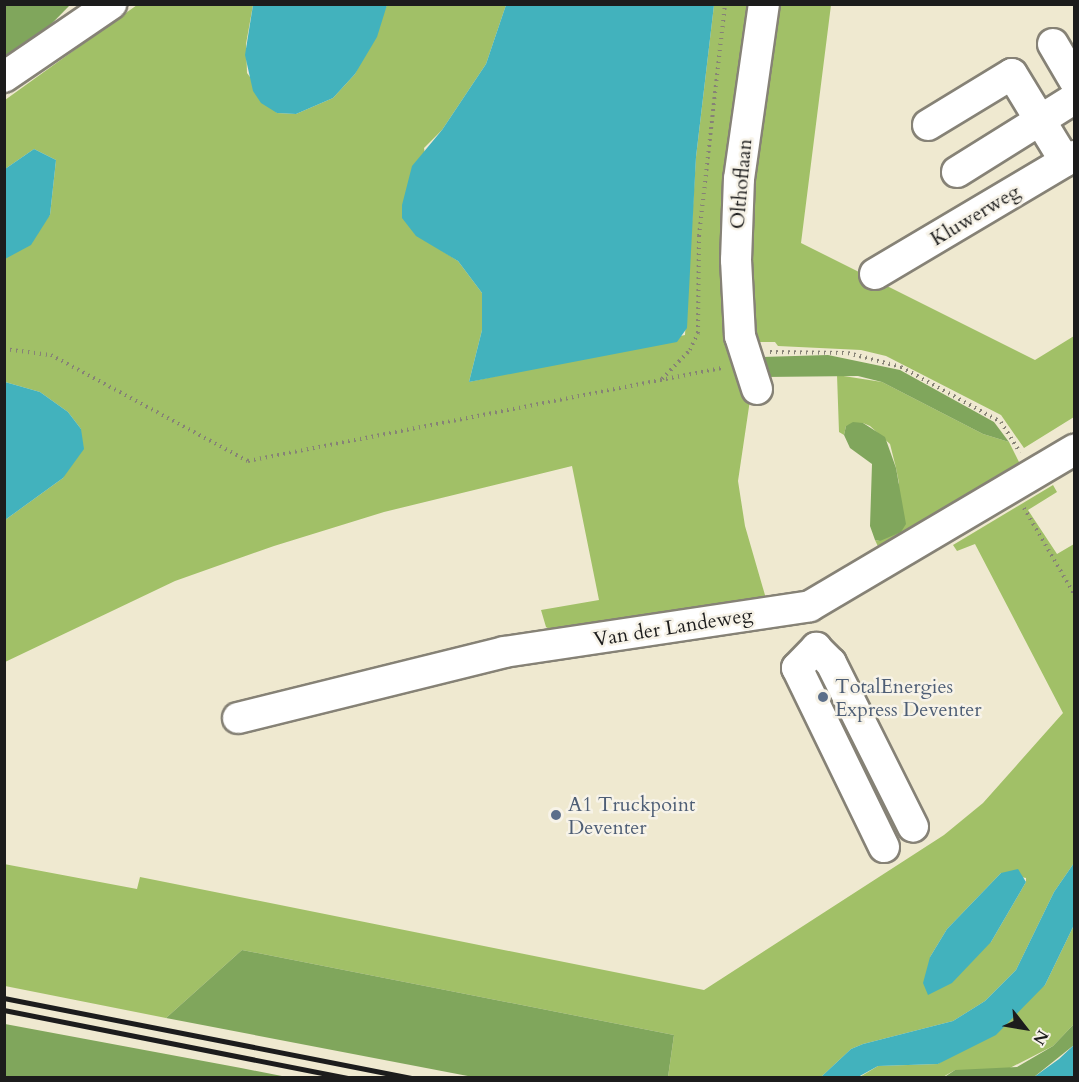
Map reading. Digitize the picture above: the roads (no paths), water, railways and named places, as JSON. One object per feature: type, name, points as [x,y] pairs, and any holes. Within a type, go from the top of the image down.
[{"type":"street","points":[[4,77],[111,4]]},
{"type":"street","name":"Olthoflaan","points":[[748,368],[736,260],[739,179],[764,4]]},
{"type":"street","points":[[1053,44],[1074,80]]},
{"type":"street","points":[[928,125],[1012,74],[1042,121],[1070,158]]},
{"type":"street","points":[[957,172],[1074,99]]},
{"type":"street","name":"Kluwerweg","points":[[875,274],[1070,158]]},
{"type":"street","name":"Van der Landeweg","points":[[238,718],[504,652],[810,606],[1074,450]]},
{"type":"street","points":[[827,597],[816,648],[797,668],[898,837]]},
{"type":"water","points":[[253,4],[387,5],[377,37],[355,74],[333,98],[296,114],[277,113],[261,103],[253,91],[245,55]]},
{"type":"water","points":[[506,5],[714,5],[696,157],[687,328],[677,342],[469,382],[482,330],[482,293],[458,261],[416,236],[402,218],[402,205],[412,166],[442,130],[486,64]]},
{"type":"water","points":[[34,149],[56,160],[50,215],[31,245],[5,259],[5,169]]},
{"type":"water","points":[[5,382],[40,392],[68,412],[81,429],[84,449],[63,478],[5,520]]},
{"type":"water","points":[[1074,863],[1074,925],[1045,985],[996,1035],[938,1064],[878,1066],[858,1077],[821,1077],[851,1049],[953,1021],[985,1001],[1016,970],[1054,892]]},
{"type":"water","points":[[1018,869],[1026,882],[991,942],[952,983],[928,995],[923,983],[930,957],[947,929],[1001,873]]},
{"type":"water","points":[[1074,1045],[1074,1077],[1034,1077],[1059,1059]]},
{"type":"railway","points":[[4,998],[412,1078]]},
{"type":"railway","points":[[4,1010],[347,1078]]},
{"type":"place","name":"TotalEnergies Express Deventer","points":[[823,697]]},
{"type":"place","name":"A1 Truckpoint Deventer","points":[[556,815]]}]
